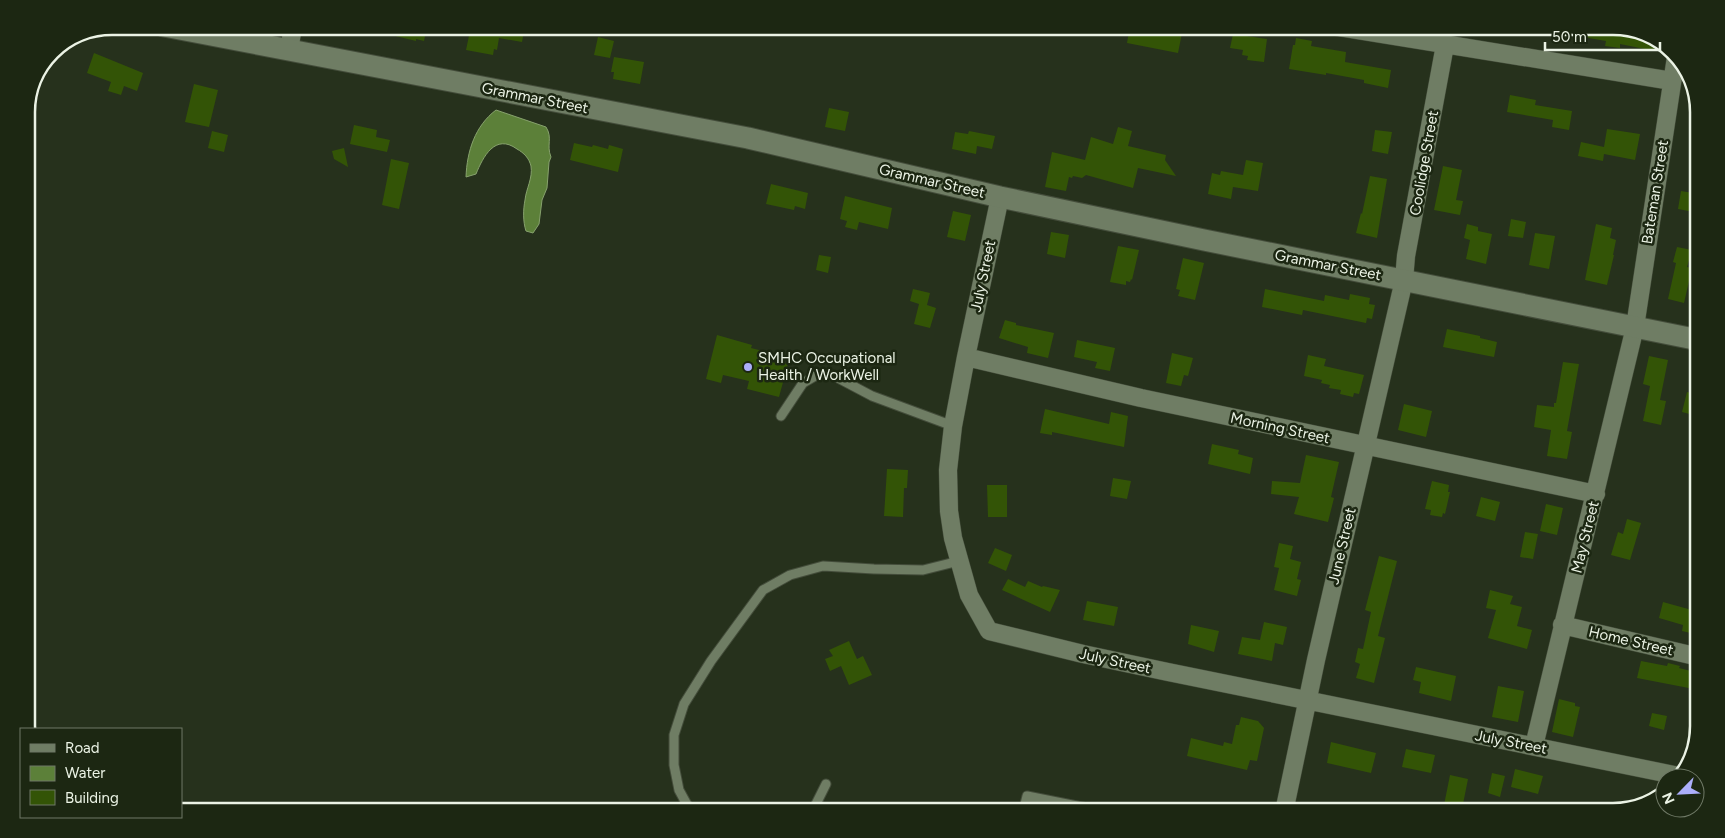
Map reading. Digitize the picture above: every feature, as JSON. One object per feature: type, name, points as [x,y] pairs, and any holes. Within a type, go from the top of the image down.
[{"type":"street","name":"Grammar Street","points":[[209,35],[748,138],[1210,242],[1690,338]]},
{"type":"street","points":[[289,51],[292,35]]},
{"type":"street","points":[[1386,35],[1672,81]]},
{"type":"street","name":"Coolidge Street","points":[[1404,280],[1406,256],[1445,45]]},
{"type":"street","name":"Bateman Street","points":[[1635,327],[1675,66]]},
{"type":"street","name":"July Street","points":[[1000,196],[966,357],[953,426],[948,470],[949,511],[953,538],[969,595],[989,631],[1084,654],[1307,701],[1655,771]]},
{"type":"street","name":"June Street","points":[[1286,803],[1307,701],[1404,280]]},
{"type":"street","name":"May Street","points":[[1534,746],[1635,327]]},
{"type":"street","name":"Morning Street","points":[[966,357],[1094,388],[1596,494]]},
{"type":"street","name":"Home Street","points":[[1562,625],[1690,655]]},
{"type":"lane","points":[[781,416],[804,384],[815,376],[828,375],[836,377],[872,396],[953,426]]},
{"type":"lane","points":[[687,803],[679,790],[674,765],[674,736],[684,704],[711,661],[763,590],[790,574],[823,566],[874,570],[923,570],[959,561]]},
{"type":"lane","points":[[816,803],[826,784]]},
{"type":"lane","points":[[1025,803],[1027,796],[1062,803]]},
{"type":"water","points":[[496,110],[546,127],[548,131],[551,157],[547,188],[542,200],[539,224],[533,233],[526,231],[524,224],[524,204],[531,166],[522,152],[509,145],[496,145],[486,154],[476,174],[466,177],[470,149],[478,131]]},
{"type":"building","points":[[391,35],[425,35],[424,41],[416,39],[416,41]]},
{"type":"building","points":[[469,35],[523,35],[522,42],[499,38],[497,50],[494,49],[493,55],[466,50]]},
{"type":"building","points":[[1128,35],[1182,35],[1178,53],[1127,43]]},
{"type":"building","points":[[1233,35],[1267,39],[1264,62],[1247,60],[1248,56],[1242,55],[1243,50],[1230,48]]},
{"type":"building","points":[[1572,35],[1628,36],[1656,48],[1655,51],[1620,44],[1620,48],[1605,46],[1606,41]]},
{"type":"building","points":[[598,37],[614,41],[610,58],[594,55]]},
{"type":"building","points":[[1296,38],[1312,41],[1311,46],[1346,52],[1345,62],[1391,70],[1388,88],[1364,83],[1364,80],[1289,69]]},
{"type":"building","points":[[94,53],[143,73],[137,91],[124,86],[121,95],[108,91],[111,82],[87,73]]},
{"type":"building","points":[[614,57],[644,62],[640,84],[613,79],[614,72],[611,72]]},
{"type":"building","points":[[194,84],[218,90],[209,127],[185,122]]},
{"type":"building","points":[[1510,95],[1536,100],[1535,105],[1572,111],[1569,130],[1552,127],[1553,120],[1507,112]]},
{"type":"building","points":[[829,108],[849,112],[845,131],[825,127]]},
{"type":"building","points":[[354,125],[377,130],[376,137],[390,140],[387,152],[350,144]]},
{"type":"building","points":[[1118,127],[1132,131],[1128,146],[1166,155],[1165,160],[1176,176],[1138,168],[1133,188],[1086,175],[1082,178],[1069,177],[1066,191],[1045,187],[1052,152],[1085,160],[1091,137],[1113,144]]},
{"type":"building","points":[[1607,129],[1640,134],[1635,160],[1604,154],[1603,161],[1578,156],[1581,142],[1604,147]]},
{"type":"building","points":[[1375,130],[1392,132],[1388,154],[1372,151]]},
{"type":"building","points":[[212,131],[228,135],[224,152],[208,148]]},
{"type":"building","points":[[969,131],[995,136],[992,149],[977,146],[976,154],[952,149],[955,132],[968,134]]},
{"type":"building","points":[[574,143],[608,149],[609,145],[623,149],[618,172],[570,160]]},
{"type":"building","points":[[344,148],[348,167],[334,159],[332,151]]},
{"type":"building","points":[[391,159],[409,163],[399,209],[382,205]]},
{"type":"building","points":[[1246,160],[1263,163],[1258,191],[1233,187],[1231,199],[1208,194],[1212,173],[1220,175],[1221,171],[1243,175]]},
{"type":"building","points":[[1443,166],[1462,170],[1456,200],[1463,201],[1460,215],[1434,210]]},
{"type":"building","points":[[1370,176],[1387,179],[1377,238],[1356,233]]},
{"type":"building","points":[[771,184],[808,193],[805,209],[795,206],[794,210],[766,204]]},
{"type":"building","points":[[1681,191],[1690,192],[1690,211],[1678,209]]},
{"type":"building","points":[[845,196],[892,208],[888,229],[859,222],[857,230],[845,227],[847,221],[840,219]]},
{"type":"building","points":[[953,211],[971,215],[965,241],[947,237]]},
{"type":"building","points":[[1511,219],[1526,222],[1523,238],[1508,236]]},
{"type":"building","points":[[1467,224],[1478,227],[1478,231],[1492,234],[1486,264],[1466,259],[1470,240],[1464,238]]},
{"type":"building","points":[[1596,224],[1612,228],[1610,238],[1616,240],[1607,285],[1585,280]]},
{"type":"building","points":[[1051,232],[1069,235],[1065,258],[1047,254]]},
{"type":"building","points":[[1535,233],[1555,236],[1549,269],[1529,265]]},
{"type":"building","points":[[1118,246],[1139,250],[1132,280],[1130,282],[1126,281],[1126,285],[1110,282]]},
{"type":"building","points":[[1677,247],[1690,250],[1687,267],[1690,268],[1690,277],[1684,303],[1668,299],[1676,263],[1673,262]]},
{"type":"building","points":[[819,255],[831,257],[828,273],[816,270]]},
{"type":"building","points":[[1183,258],[1204,263],[1195,300],[1178,296],[1180,290],[1176,289]]},
{"type":"building","points":[[913,289],[930,293],[927,305],[936,308],[930,328],[914,324],[919,304],[910,301]]},
{"type":"building","points":[[1265,289],[1324,301],[1325,295],[1349,300],[1350,294],[1370,298],[1369,304],[1375,305],[1372,319],[1367,318],[1366,323],[1303,310],[1302,315],[1262,307]]},
{"type":"building","points":[[1005,320],[1016,323],[1016,325],[1054,333],[1048,358],[1027,353],[1028,347],[999,338]]},
{"type":"building","points":[[1447,329],[1480,336],[1480,338],[1497,342],[1494,357],[1443,347]]},
{"type":"building","name":"SMHC Occupational Health / WorkWell","points":[[717,335],[752,345],[751,348],[784,356],[782,363],[788,364],[779,397],[747,389],[749,381],[723,375],[721,383],[706,379]]},
{"type":"building","points":[[1077,340],[1115,348],[1110,371],[1095,368],[1097,362],[1074,357]]},
{"type":"building","points":[[1172,353],[1193,358],[1188,376],[1184,375],[1181,386],[1166,383]]},
{"type":"building","points":[[1308,355],[1326,359],[1324,366],[1364,375],[1359,394],[1354,393],[1353,397],[1340,394],[1341,390],[1329,388],[1330,385],[1321,383],[1322,380],[1304,376]]},
{"type":"building","points":[[1649,356],[1668,360],[1660,400],[1666,401],[1661,425],[1643,421],[1650,386],[1643,384]]},
{"type":"building","points":[[1563,362],[1579,364],[1567,431],[1572,432],[1567,459],[1547,456],[1551,430],[1534,427],[1537,405],[1554,407],[1554,403],[1556,403]]},
{"type":"building","points":[[1687,392],[1690,393],[1690,414],[1682,412]]},
{"type":"building","points":[[1404,404],[1432,411],[1426,437],[1398,430]]},
{"type":"building","points":[[1045,409],[1109,424],[1111,412],[1128,416],[1124,447],[1052,432],[1052,435],[1040,433]]},
{"type":"building","points":[[1212,444],[1239,450],[1238,454],[1253,458],[1250,474],[1208,464]]},
{"type":"building","points":[[1306,455],[1339,462],[1331,497],[1334,498],[1328,522],[1294,514],[1299,497],[1271,494],[1272,481],[1300,483]]},
{"type":"building","points":[[887,469],[908,470],[907,488],[904,488],[903,517],[884,516]]},
{"type":"building","points":[[1113,478],[1131,481],[1127,499],[1110,496]]},
{"type":"building","points":[[1432,481],[1449,485],[1448,492],[1450,492],[1445,514],[1443,513],[1442,517],[1430,515],[1431,510],[1425,509]]},
{"type":"building","points":[[987,485],[1007,485],[1007,517],[988,517]]},
{"type":"building","points":[[1481,497],[1500,502],[1495,521],[1476,516]]},
{"type":"building","points":[[1546,504],[1563,508],[1557,535],[1540,531]]},
{"type":"building","points":[[1627,519],[1641,523],[1630,560],[1611,555],[1618,532],[1623,534]]},
{"type":"building","points":[[1525,532],[1538,534],[1533,559],[1520,557]]},
{"type":"building","points":[[1279,543],[1293,546],[1290,559],[1301,562],[1297,579],[1301,580],[1297,596],[1274,590],[1279,568],[1274,567]]},
{"type":"building","points":[[995,548],[1012,555],[1006,571],[988,563]]},
{"type":"building","points":[[1379,556],[1397,561],[1378,636],[1385,638],[1374,683],[1356,678],[1360,664],[1355,662],[1358,648],[1363,649],[1371,612],[1365,610]]},
{"type":"building","points":[[1008,579],[1025,587],[1028,581],[1042,587],[1060,590],[1050,612],[1002,590]]},
{"type":"building","points":[[1490,590],[1513,596],[1510,604],[1522,607],[1517,626],[1532,630],[1527,649],[1488,638],[1496,610],[1486,608]]},
{"type":"building","points":[[1087,601],[1118,607],[1114,626],[1083,620]]},
{"type":"building","points":[[1663,602],[1690,610],[1690,633],[1682,631],[1683,625],[1659,618]]},
{"type":"building","points":[[1264,622],[1287,627],[1283,645],[1275,643],[1272,661],[1238,654],[1242,637],[1260,640]]},
{"type":"building","points":[[1191,625],[1219,631],[1214,652],[1188,644]]},
{"type":"building","points":[[849,641],[857,659],[863,656],[872,675],[849,685],[841,666],[830,671],[825,659],[833,656],[829,650]]},
{"type":"building","points":[[1641,661],[1667,666],[1668,663],[1690,671],[1690,688],[1637,678]]},
{"type":"building","points":[[1416,667],[1456,676],[1451,701],[1419,693],[1421,682],[1413,680]]},
{"type":"building","points":[[1498,686],[1524,691],[1518,722],[1492,717]]},
{"type":"building","points":[[1559,699],[1575,703],[1575,706],[1580,707],[1573,737],[1552,732]]},
{"type":"building","points":[[1652,713],[1667,716],[1664,730],[1649,726]]},
{"type":"building","points":[[1241,717],[1258,721],[1264,728],[1257,761],[1250,760],[1247,770],[1187,756],[1191,738],[1223,746],[1224,742],[1232,744],[1236,725],[1239,725]]},
{"type":"building","points":[[1331,742],[1376,753],[1371,773],[1327,763]]},
{"type":"building","points":[[1406,749],[1435,755],[1431,773],[1402,767]]},
{"type":"building","points":[[1515,769],[1543,776],[1538,794],[1511,787]]},
{"type":"building","points":[[1492,773],[1505,776],[1500,797],[1488,793]]},
{"type":"building","points":[[1450,775],[1468,779],[1463,803],[1444,803]]},
{"type":"place","name":"SMHC Occupational Health / WorkWell","points":[[748,367]]}]
